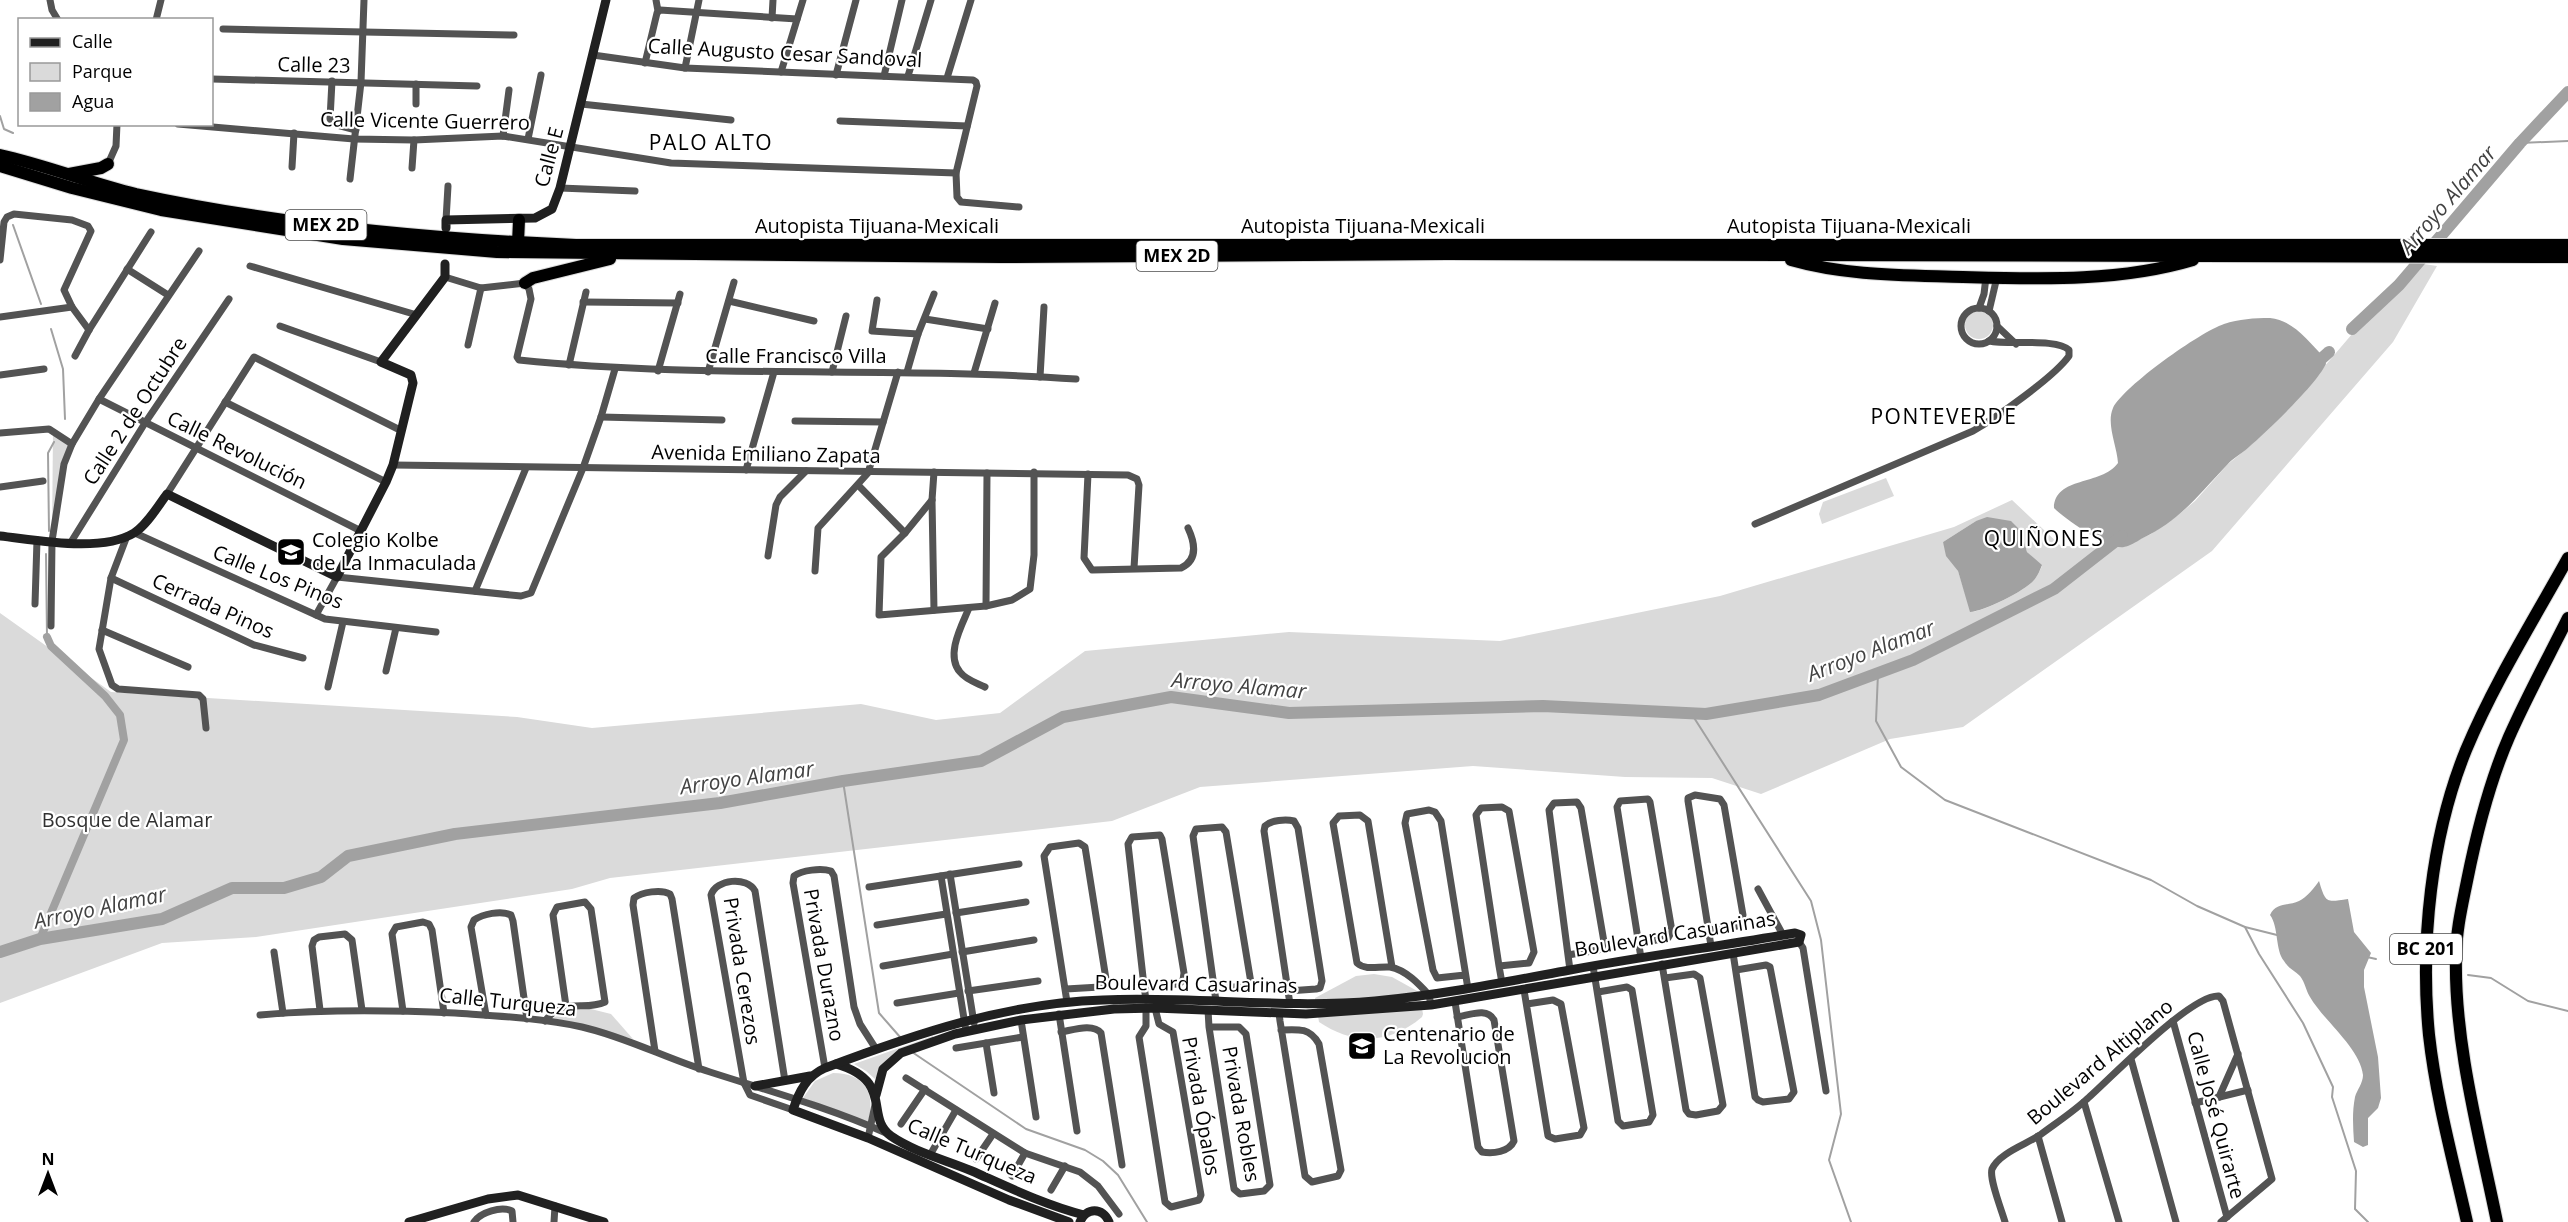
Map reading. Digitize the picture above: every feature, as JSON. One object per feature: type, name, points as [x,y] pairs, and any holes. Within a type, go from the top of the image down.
[{"type":"highway","points":[[0,154],[6,165]]},
{"type":"highway","points":[[63,174],[85,172],[108,164],[107,175],[112,182],[136,194]]},
{"type":"highway","name":"Autopista Tijuana-Mexicali","points":[[6,165],[63,174],[136,194],[309,224],[518,243],[655,246],[2363,252],[2515,251],[2554,244],[2568,244]]},
{"type":"highway","name":"Autopista Tijuana-Mexicali","points":[[6,165],[72,188],[160,210],[342,239],[497,252],[622,255],[1775,256],[2206,256],[2363,252]]},
{"type":"highway","points":[[518,243],[519,220]]},
{"type":"highway","name":"Autopista Tijuana-Mexicali","points":[[2515,251],[2530,257]]},
{"type":"highway","points":[[527,286],[533,278],[622,255]]},
{"type":"highway","points":[[1775,256],[1808,265],[1867,274],[1991,277],[2116,276],[2149,272],[2206,256]]},
{"type":"highway","points":[[2530,257],[2568,265]]},
{"type":"highway","name":"MEX 2D","points":[[2530,257],[2568,257]]},
{"type":"highway","name":"BC 201","points":[[2467,1222],[2436,1084],[2429,1036],[2426,990],[2430,898],[2451,795],[2465,753],[2497,684],[2568,558]]},
{"type":"highway","name":"BC 201","points":[[2497,1222],[2478,1131],[2457,1002],[2456,956],[2461,912],[2484,806],[2496,772],[2509,737],[2568,618]]},
{"type":"street","points":[[51,0],[52,10],[57,18]]},
{"type":"street","points":[[156,18],[161,0]]},
{"type":"street","points":[[350,179],[361,82],[364,0]]},
{"type":"street","name":"Calle E","points":[[446,224],[535,218],[552,209],[561,188],[606,0]]},
{"type":"street","points":[[645,63],[649,37],[658,11],[656,0]]},
{"type":"street","points":[[685,68],[699,0]]},
{"type":"street","points":[[772,18],[773,0]]},
{"type":"street","points":[[781,72],[803,0]]},
{"type":"street","points":[[836,75],[856,0]]},
{"type":"street","points":[[884,76],[902,0]]},
{"type":"street","points":[[908,76],[931,0]]},
{"type":"street","points":[[947,78],[971,0]]},
{"type":"street","points":[[658,11],[797,20]]},
{"type":"street","points":[[222,29],[514,35]]},
{"type":"street","name":"Calle Augusto Cesar Sandoval","points":[[593,55],[685,68],[908,76],[976,81],[977,86],[967,126]]},
{"type":"street","points":[[528,139],[541,75]]},
{"type":"street","name":"Calle 23","points":[[213,79],[477,86]]},
{"type":"street","points":[[332,81],[330,118],[337,125],[356,130]]},
{"type":"street","points":[[416,84],[416,104]]},
{"type":"street","points":[[503,136],[509,90]]},
{"type":"street","points":[[581,104],[731,120]]},
{"type":"street","points":[[840,121],[967,126],[956,173],[957,197],[961,202],[1019,207]]},
{"type":"street","points":[[108,164],[116,146],[117,126]]},
{"type":"street","name":"Calle Vicente Guerrero","points":[[201,126],[354,139],[414,140],[503,136],[671,163],[956,173]]},
{"type":"street","points":[[292,167],[294,134]]},
{"type":"street","points":[[412,168],[414,140]]},
{"type":"street","points":[[446,224],[448,186]]},
{"type":"street","points":[[561,188],[635,191]]},
{"type":"street","points":[[0,260],[7,217],[14,214],[72,220],[90,228],[64,290],[72,308],[89,330]]},
{"type":"street","points":[[75,356],[151,232]]},
{"type":"street","points":[[51,626],[52,542],[64,464],[72,444],[99,399],[199,251]]},
{"type":"street","points":[[381,362],[445,277],[445,264]]},
{"type":"street","points":[[250,266],[417,315]]},
{"type":"street","points":[[127,269],[168,295]]},
{"type":"street","points":[[445,277],[481,288],[527,286]]},
{"type":"street","points":[[1979,308],[1991,277]]},
{"type":"street","points":[[1989,311],[1991,277]]},
{"type":"street","points":[[708,372],[734,282]]},
{"type":"street","name":"Calle Francisco Villa","points":[[527,286],[531,298],[518,359],[615,369],[708,372],[974,373],[1076,379]]},
{"type":"street","points":[[468,345],[481,288]]},
{"type":"street","points":[[569,365],[586,292]]},
{"type":"street","points":[[658,370],[680,294]]},
{"type":"street","points":[[907,372],[918,334],[926,319],[934,294]]},
{"type":"street","name":"Calle 2 de Octubre","points":[[71,542],[145,423],[229,299]]},
{"type":"street","points":[[877,300],[872,331],[918,334]]},
{"type":"street","points":[[729,301],[814,321]]},
{"type":"street","points":[[583,302],[678,303]]},
{"type":"street","points":[[974,373],[995,303]]},
{"type":"street","points":[[0,317],[72,308]]},
{"type":"street","points":[[1040,377],[1044,308]]},
{"type":"street","points":[[1755,524],[1934,449],[1990,421],[2051,374],[2069,356],[2069,350],[2060,344],[2016,344],[1989,340],[1973,343],[1962,331],[1962,320],[1968,311],[1979,308],[1989,311],[1995,317],[1997,326],[1993,337],[1989,340]]},
{"type":"street","points":[[832,372],[846,316]]},
{"type":"street","points":[[926,319],[988,329]]},
{"type":"street","points":[[280,326],[381,362],[411,375],[413,379],[393,465],[316,615]]},
{"type":"street","points":[[1997,326],[2016,344]]},
{"type":"street","points":[[206,728],[203,699],[199,695],[118,689],[112,685],[100,655],[111,578],[131,535],[167,494],[254,357],[400,430]]},
{"type":"street","points":[[0,375],[44,369]]},
{"type":"street","points":[[167,494],[337,577],[527,595],[533,589],[583,468],[602,417],[615,369]]},
{"type":"street","points":[[746,470],[774,372]]},
{"type":"street","points":[[815,572],[818,528],[868,473],[898,372]]},
{"type":"street","name":"Calle Revolución","points":[[99,399],[361,531]]},
{"type":"street","points":[[225,402],[386,482]]},
{"type":"street","points":[[602,417],[722,420]]},
{"type":"street","points":[[795,421],[883,422]]},
{"type":"street","points":[[0,433],[49,429],[72,444]]},
{"type":"street","name":"Avenida Emiliano Zapata","points":[[393,465],[1128,475],[1137,480],[1139,485],[1134,567]]},
{"type":"street","points":[[475,591],[526,468]]},
{"type":"street","points":[[768,556],[776,505],[780,497],[806,471]]},
{"type":"street","points":[[934,472],[932,500],[934,610]]},
{"type":"street","points":[[932,500],[905,533],[881,557],[879,615],[986,606],[1012,600],[1030,589],[1034,555],[1034,472]]},
{"type":"street","points":[[986,606],[987,473]]},
{"type":"street","points":[[1088,474],[1084,558],[1092,570],[1105,571],[1134,567],[1181,568],[1187,565],[1192,557],[1194,547],[1188,528]]},
{"type":"street","points":[[0,487],[43,481]]},
{"type":"street","points":[[858,485],[905,533]]},
{"type":"street","points":[[0,536],[52,542],[102,542],[131,535]]},
{"type":"street","name":"Calle Los Pinos","points":[[131,535],[316,615],[343,622],[436,632]]},
{"type":"street","points":[[35,604],[37,540]]},
{"type":"street","name":"Cerrada Pinos","points":[[111,578],[254,645],[303,658]]},
{"type":"street","points":[[969,608],[955,650],[955,662],[959,672],[985,687]]},
{"type":"street","points":[[328,687],[343,622]]},
{"type":"street","points":[[386,671],[396,628]]},
{"type":"street","points":[[102,630],[188,667]]},
{"type":"street","points":[[1708,930],[1737,926],[1741,923],[1743,915],[1724,805],[1720,799],[1695,795],[1688,798],[1688,801],[1708,930],[1711,946]]},
{"type":"street","points":[[1639,943],[1668,938],[1672,931],[1650,802],[1648,799],[1624,799],[1617,807],[1641,958]]},
{"type":"street","points":[[1568,955],[1598,950],[1602,948],[1604,942],[1581,808],[1576,802],[1554,803],[1549,810],[1568,955],[1570,970]]},
{"type":"street","points":[[1499,966],[1529,963],[1533,957],[1509,811],[1502,807],[1481,808],[1476,815],[1499,966],[1502,983]]},
{"type":"street","points":[[1465,975],[1442,979],[1434,975],[1405,824],[1407,814],[1411,812],[1429,810],[1439,816],[1468,989]]},
{"type":"street","points":[[1392,967],[1368,820],[1360,815],[1340,816],[1333,824],[1355,958],[1361,966],[1392,967],[1416,982],[1430,1000]]},
{"type":"street","points":[[1288,991],[1316,990],[1320,988],[1322,981],[1298,828],[1291,820],[1270,822],[1265,826],[1264,831],[1288,991],[1290,1004]]},
{"type":"street","points":[[1216,987],[1247,987],[1251,983],[1226,832],[1218,826],[1196,829],[1193,836],[1216,987],[1216,1001]]},
{"type":"street","points":[[1144,986],[1179,984],[1184,974],[1162,839],[1155,833],[1132,837],[1128,844],[1144,986],[1149,1005]]},
{"type":"street","points":[[1066,989],[1100,987],[1106,980],[1084,847],[1079,843],[1050,847],[1044,856],[1067,1002]]},
{"type":"street","points":[[869,887],[1019,864]]},
{"type":"street","name":"Privada Durazno","points":[[825,1068],[793,883],[794,876],[798,873],[826,869],[834,876],[854,1007],[860,1024],[876,1049]]},
{"type":"street","points":[[950,874],[968,991],[969,1025]]},
{"type":"street","points":[[941,876],[959,993],[969,1025]]},
{"type":"street","name":"Privada Cerezos","points":[[744,1083],[711,895],[713,889],[719,885],[745,881],[751,884],[755,891],[784,1081]]},
{"type":"street","points":[[1758,889],[1783,935]]},
{"type":"street","points":[[655,1051],[633,905],[634,898],[639,894],[665,891],[672,899],[699,1069]]},
{"type":"street","points":[[956,913],[1026,902]]},
{"type":"street","points":[[545,1021],[555,1011],[566,1006],[603,1004],[606,998],[591,909],[585,903],[557,907],[553,915],[566,1006]]},
{"type":"street","points":[[486,1015],[471,927],[474,920],[480,916],[506,913],[511,915],[513,921],[527,1019]]},
{"type":"street","points":[[877,925],[946,914]]},
{"type":"street","points":[[403,1011],[392,934],[396,927],[423,922],[429,924],[432,930],[444,1013]]},
{"type":"street","name":"Boulevard Casuarinas","points":[[810,1076],[825,1068],[936,1028],[969,1025],[1021,1020],[1149,1005],[1216,1001],[1290,1004],[1430,1000],[1455,1002],[1662,964],[1799,942],[1802,939],[1798,933],[1711,946],[1468,989],[1430,1000],[1366,1011],[1280,1013],[1149,1005],[1067,1002],[969,1025],[909,1050],[890,1061],[881,1074],[872,1127],[867,1138]]},
{"type":"street","points":[[320,1010],[312,946],[314,940],[319,937],[345,934],[352,940],[362,1010]]},
{"type":"street","points":[[962,952],[1034,940]]},
{"type":"street","points":[[1799,942],[1803,948],[1826,1091]]},
{"type":"street","points":[[274,952],[283,1013]]},
{"type":"street","points":[[1733,953],[1755,1096],[1763,1102],[1789,1099],[1794,1092],[1770,967],[1766,965],[1736,970]]},
{"type":"street","points":[[883,966],[953,954]]},
{"type":"street","points":[[1662,964],[1686,1110],[1689,1114],[1696,1115],[1718,1111],[1723,1105],[1700,978],[1694,974],[1665,978]]},
{"type":"street","points":[[1593,966],[1617,1121],[1623,1126],[1649,1122],[1653,1115],[1632,990],[1627,987],[1598,992]]},
{"type":"street","points":[[968,991],[1038,981]]},
{"type":"street","points":[[1524,990],[1548,1136],[1555,1139],[1580,1135],[1584,1128],[1561,1004],[1553,1000],[1527,1004]]},
{"type":"street","points":[[897,1003],[959,993]]},
{"type":"street","name":"Boulevard Altiplano","points":[[2005,1222],[1991,1174],[1997,1162],[2038,1136],[2084,1102],[2173,1021],[2193,1006],[2212,996],[2219,996],[2223,1001],[2238,1054]]},
{"type":"street","points":[[1455,1002],[1457,1017],[1478,1147],[1486,1153],[1507,1149],[1514,1141],[1494,1020],[1492,1016],[1484,1012],[1457,1017]]},
{"type":"street","name":"Privada Ópalos","points":[[1149,1005],[1159,1024],[1173,1032],[1201,1196],[1194,1203],[1171,1207],[1165,1202],[1139,1037],[1146,1026],[1149,1005]]},
{"type":"street","name":"Calle Turqueza","points":[[260,1015],[320,1010],[403,1011],[486,1015],[582,1027],[872,1127],[930,1155],[1082,1218],[1092,1210],[1099,1211],[1109,1222]]},
{"type":"street","name":"Privada Robles","points":[[1208,1010],[1209,1027],[1234,1189],[1240,1194],[1264,1191],[1270,1185],[1246,1034],[1239,1027],[1209,1027]]},
{"type":"street","points":[[1280,1013],[1281,1030],[1305,1176],[1312,1182],[1334,1178],[1341,1170],[1319,1044],[1308,1031],[1300,1028],[1281,1030]]},
{"type":"street","points":[[1059,1014],[1077,1131]]},
{"type":"street","points":[[1021,1020],[1036,1117]]},
{"type":"street","name":"Calle José Quirarte","points":[[2173,1021],[2224,1220]]},
{"type":"street","points":[[936,1028],[940,1039]]},
{"type":"street","points":[[1061,1032],[1092,1028],[1098,1029],[1101,1033],[1122,1165]]},
{"type":"street","points":[[956,1048],[1023,1037]]},
{"type":"street","points":[[986,1043],[994,1093]]},
{"type":"street","points":[[2224,1220],[2272,1179],[2238,1054]]},
{"type":"street","points":[[2219,1097],[2238,1054]]},
{"type":"street","points":[[2131,1059],[2176,1222]]},
{"type":"street","points":[[836,1064],[859,1073],[868,1081],[876,1095],[879,1114],[889,1135]]},
{"type":"street","points":[[755,1086],[810,1076]]},
{"type":"street","points":[[793,1110],[810,1076]]},
{"type":"street","points":[[906,1077],[1026,1153],[1080,1173],[1098,1186],[1119,1214]]},
{"type":"street","name":"Calle Turqueza","points":[[744,1083],[750,1095],[867,1138],[1009,1200],[1069,1222]]},
{"type":"street","points":[[901,1124],[925,1089]]},
{"type":"street","points":[[2195,1103],[2248,1090]]},
{"type":"street","points":[[2084,1102],[2118,1222]]},
{"type":"street","points":[[930,1155],[956,1110]]},
{"type":"street","points":[[976,1159],[993,1134]]},
{"type":"street","points":[[2038,1136],[2062,1222]]},
{"type":"street","points":[[1012,1176],[1026,1153]]},
{"type":"street","points":[[1052,1190],[1065,1166]]},
{"type":"street","points":[[409,1222],[428,1219],[488,1199],[518,1195],[600,1221]]},
{"type":"street","points":[[488,1199],[491,1212]]},
{"type":"street","points":[[555,1206],[555,1222]]},
{"type":"street","points":[[474,1222],[480,1215],[511,1209],[513,1222]]},
{"type":"green space","name":"Bosque de Alamar","points":[[2417,263],[2437,266],[2393,342],[2212,551],[1963,727],[1890,739],[1761,794],[1712,778],[1625,777],[1473,766],[1200,787],[1112,821],[610,878],[572,889],[256,937],[162,943],[0,1003],[0,613],[111,692],[517,717],[592,728],[861,704],[936,720],[1000,713],[1085,651],[1289,632],[1500,641],[1720,596],[1954,527],[2012,500],[2061,546],[2124,547],[2151,534],[2195,501],[2228,464],[2289,408],[2364,320]],"holes":[[[1976,521],[2021,531],[2027,552],[2042,566],[2037,576],[2031,584],[2015,594],[1986,608],[1971,612],[1958,571],[1943,542]]]},
{"type":"green space","points":[[1979,311],[1989,315],[1993,325],[1989,335],[1979,339],[1969,335],[1965,325],[1969,315]]},
{"type":"green space","points":[[53,430],[71,442],[52,537]]},
{"type":"green space","points":[[1886,478],[1894,496],[1822,524],[1819,514],[1823,502]]},
{"type":"green space","points":[[1374,974],[1392,977],[1419,992],[1422,1017],[1397,1033],[1371,1039],[1345,1035],[1319,1022],[1315,998],[1356,976]]},
{"type":"green space","points":[[587,1008],[611,1014],[633,1039],[553,1018],[569,1010]]},
{"type":"green space","points":[[933,1036],[882,1066],[875,1079],[854,1064]]},
{"type":"green space","points":[[833,1073],[853,1077],[866,1087],[870,1103],[868,1122],[803,1098],[815,1081]]},
{"type":"water","points":[[2270,318],[2286,323],[2300,332],[2324,357],[2326,364],[2312,384],[2290,407],[2229,463],[2178,515],[2155,532],[2133,544],[2117,547],[2088,533],[2054,508],[2056,498],[2062,491],[2101,475],[2118,463],[2111,428],[2111,414],[2120,398],[2132,387],[2164,361],[2213,329],[2235,321]]},
{"type":"water","points":[[1987,517],[2011,521],[2021,531],[2027,552],[2042,565],[2035,579],[2024,589],[1995,604],[1970,612],[1958,571],[1946,556],[1943,542],[1976,521]]},
{"type":"water","points":[[2319,881],[2323,894],[2328,900],[2348,899],[2354,932],[2371,953],[2364,970],[2364,987],[2378,1057],[2381,1098],[2378,1108],[2368,1118],[2368,1145],[2363,1147],[2354,1142],[2353,1125],[2355,1097],[2363,1078],[2360,1065],[2349,1045],[2316,1006],[2300,976],[2287,966],[2281,956],[2275,926],[2270,915],[2279,906],[2302,900]]},
{"type":"waterway","name":"Arroyo Alamar","points":[[2352,329],[2399,285],[2520,143],[2568,92]]},
{"type":"waterway","points":[[0,116],[4,129],[13,133]]},
{"type":"waterway","points":[[2520,143],[2568,141]]},
{"type":"waterway","points":[[13,225],[41,304]]},
{"type":"waterway","points":[[51,329],[63,369],[65,419]]},
{"type":"waterway","name":"Arroyo Alamar","points":[[2312,367],[2329,352]]},
{"type":"waterway","points":[[49,531],[48,453],[54,442]]},
{"type":"waterway","name":"Arroyo Alamar","points":[[0,952],[40,939],[162,919],[232,888],[284,888],[321,877],[348,856],[455,834],[720,803],[843,781],[981,761],[1063,717],[1171,697],[1289,713],[1543,706],[1706,714],[1819,695],[1913,660],[2054,589],[2122,536]]},
{"type":"waterway","points":[[46,554],[47,637]]},
{"type":"waterway","points":[[40,939],[124,740],[120,715],[105,696],[51,646],[47,637]]},
{"type":"waterway","points":[[1878,673],[1876,721],[1901,767],[1945,800],[2151,880],[2197,906],[2245,927],[2259,954],[2303,1023],[2333,1087],[2332,1097],[2356,1171],[2355,1209],[2368,1222]]},
{"type":"waterway","points":[[1691,713],[1811,901],[1821,940],[1841,1114],[1829,1160],[1851,1222]]},
{"type":"waterway","points":[[843,781],[879,1013],[900,1037]]},
{"type":"waterway","points":[[2245,927],[2277,935]]},
{"type":"waterway","points":[[2367,957],[2376,959]]},
{"type":"waterway","points":[[2468,975],[2491,978],[2528,1001],[2568,1011]]},
{"type":"waterway","points":[[912,1052],[1026,1129],[1085,1150],[1103,1161],[1118,1175],[1147,1222]]},
{"type":"place","name":"Colegio Kolbe de La Inmaculada","points":[[291,552]]},
{"type":"place","name":"Centenario de La Revolucion","points":[[1362,1046]]},
{"type":"district","name":"PALO ALTO","points":[[711,143]]},
{"type":"district","name":"PONTEVERDE","points":[[1944,417]]},
{"type":"district","name":"QUIÑONES","points":[[2044,539]]}]
